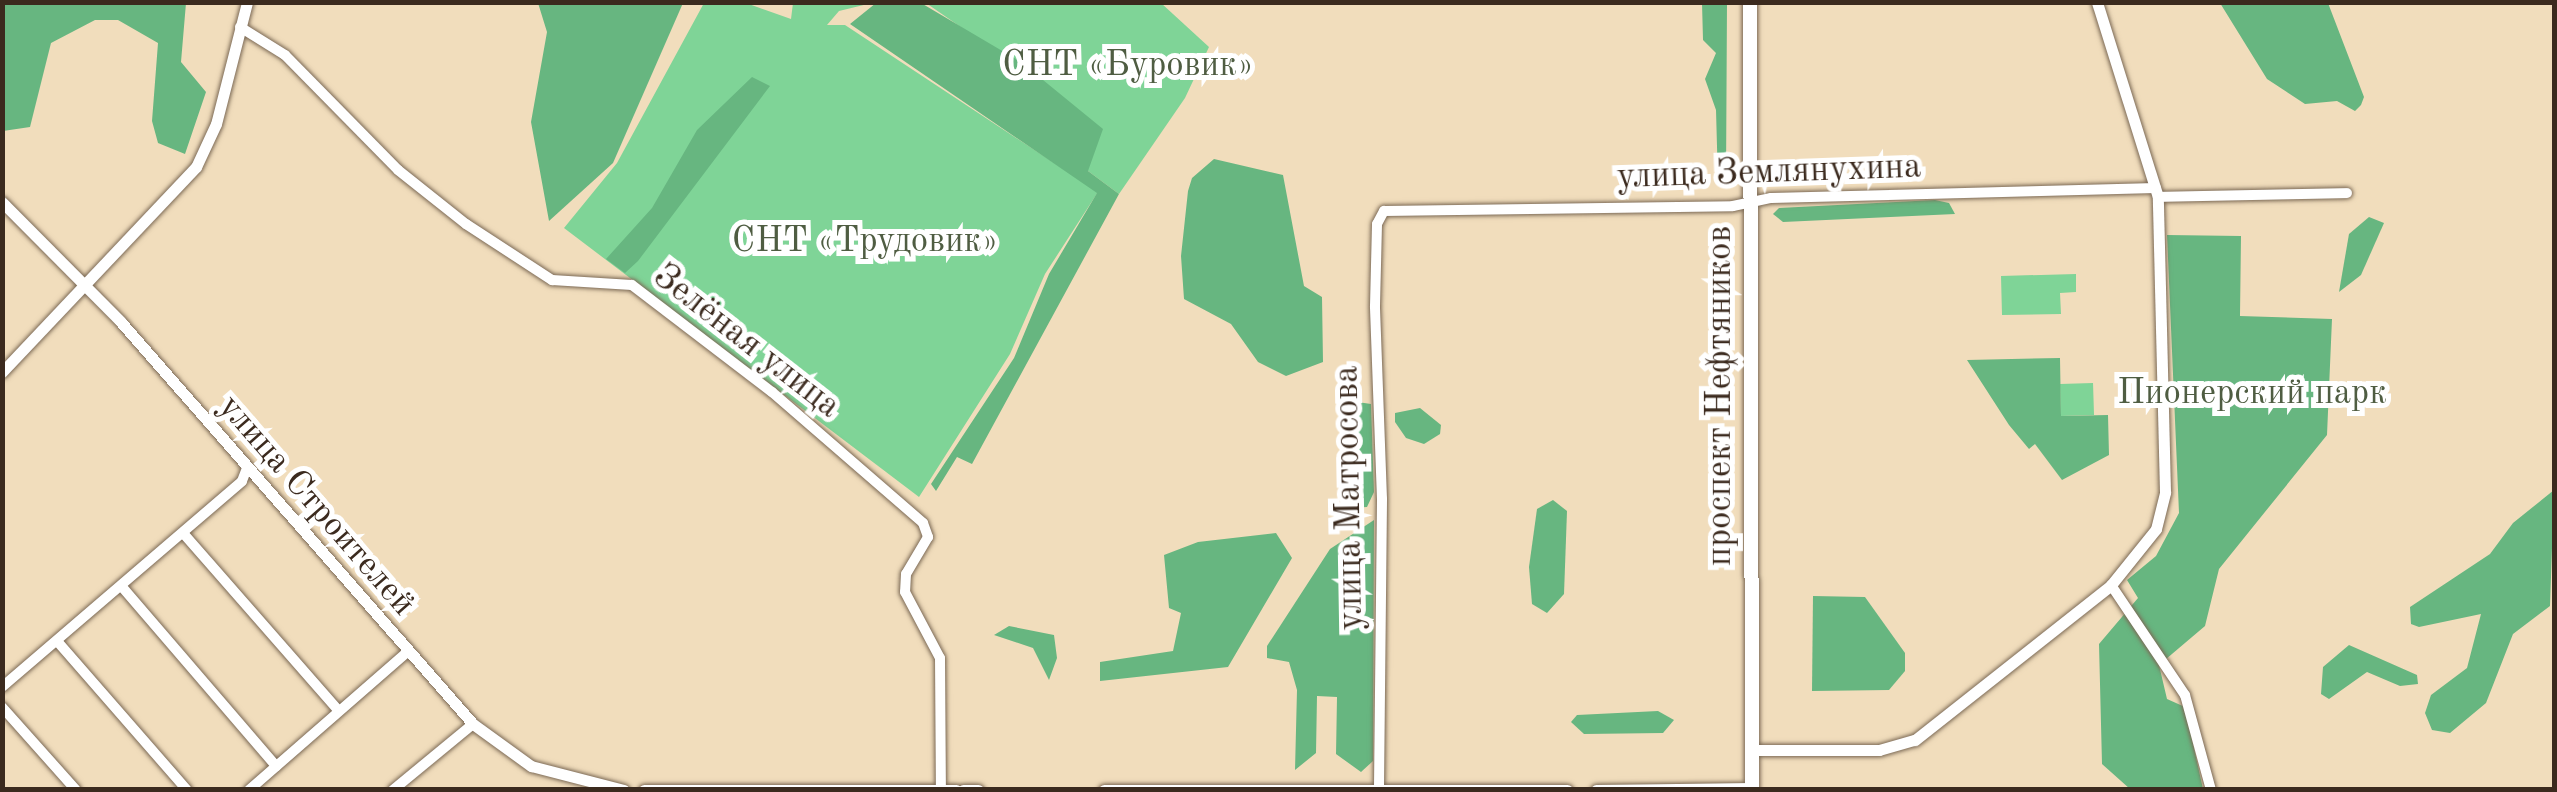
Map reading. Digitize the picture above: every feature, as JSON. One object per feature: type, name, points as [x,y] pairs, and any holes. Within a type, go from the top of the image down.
[{"type":"main road","name":"проспект Нефтяников","points":[[1750,2],[1752,789]]},
{"type":"street","points":[[2,372],[196,167],[216,124],[247,2]]},
{"type":"street","points":[[1751,750],[1880,750],[1905,744],[2111,585],[2146,546],[2164,511],[2157,193],[2096,2]]},
{"type":"street","name":"Зелёная улица","points":[[240,27],[286,56],[398,170],[480,234],[552,280],[632,284],[772,392],[923,523],[928,537],[906,574],[905,592],[940,658],[941,789]]},
{"type":"street","name":"улица Землянухина","points":[[1384,211],[2157,193],[2347,193]]},
{"type":"street","name":"улица Строителей","points":[[2,202],[87,285],[473,724],[531,766],[624,790]]},
{"type":"street","name":"улица Матросова","points":[[1378,787],[1382,498],[1376,306],[1377,224],[1384,211]]},
{"type":"street","points":[[2,687],[122,588],[242,481],[247,468]]},
{"type":"street","points":[[183,533],[338,710]]},
{"type":"street","points":[[2111,585],[2184,695],[2211,790]]},
{"type":"street","points":[[122,588],[276,766]]},
{"type":"street","points":[[58,641],[187,790]]},
{"type":"street","points":[[249,790],[406,652]]},
{"type":"street","points":[[2,707],[76,790]]},
{"type":"street","points":[[393,790],[473,724]]},
{"type":"street","points":[[1596,790],[1752,789]]},
{"type":"street","points":[[644,790],[978,790]]},
{"type":"street","points":[[1104,790],[1566,790]]},
{"type":"green space","points":[[2,3],[186,3],[181,62],[206,92],[185,154],[158,143],[152,121],[158,43],[118,20],[95,20],[51,43],[30,127],[3,131]]},
{"type":"green space","points":[[538,3],[683,3],[613,163],[549,221],[531,122],[547,32]]},
{"type":"green space","name":"СНТ «Трудовик»","points":[[704,3],[746,3],[791,19],[793,3],[872,3],[839,11],[827,25],[845,25],[1098,192],[1045,274],[1010,354],[919,497],[564,228],[617,163]]},
{"type":"green space","points":[[876,3],[921,3],[1021,62],[1103,129],[1088,171],[1119,194],[972,464],[957,457],[936,491],[931,484],[1014,358],[1049,274],[1097,193],[850,24]]},
{"type":"green space","name":"СНТ «Буровик»","points":[[926,3],[1161,3],[1209,47],[1185,98],[1119,194],[1088,171],[965,30]]},
{"type":"green space","points":[[1702,3],[1727,3],[1726,179],[1718,183],[1716,110],[1705,79],[1716,53],[1703,40]]},
{"type":"green space","points":[[2220,3],[2328,3],[2364,97],[2361,105],[2355,111],[2337,101],[2305,104],[2267,79]]},
{"type":"green space","points":[[752,77],[770,86],[625,273],[606,259],[652,208],[697,130]]},
{"type":"green space","points":[[1214,159],[1283,175],[1304,286],[1322,297],[1323,362],[1286,376],[1258,362],[1231,324],[1184,299],[1181,256],[1188,191],[1192,178]]},
{"type":"green space","points":[[1935,200],[1949,203],[1955,214],[1783,222],[1773,214],[1779,208]]},
{"type":"green space","points":[[2369,217],[2384,223],[2361,275],[2339,292],[2349,234]]},
{"type":"green space","name":"Пионерский парк","points":[[2167,235],[2241,236],[2240,316],[2332,319],[2327,435],[2219,569],[2205,626],[2159,665],[2167,699],[2185,707],[2203,789],[2130,789],[2102,764],[2099,644],[2138,598],[2127,580],[2156,556],[2179,513]]},
{"type":"green space","points":[[2076,274],[2076,292],[2060,293],[2061,314],[2002,315],[2001,276]]},
{"type":"green space","points":[[2060,358],[2061,416],[2108,415],[2109,455],[2062,480],[2035,444],[2029,449],[2009,425],[1967,360]]},
{"type":"green space","points":[[2093,383],[2094,415],[2061,416],[2060,384]]},
{"type":"green space","points":[[1344,400],[1371,404],[1374,492],[1367,507],[1349,508],[1342,498]]},
{"type":"green space","points":[[1420,408],[1441,425],[1440,434],[1424,444],[1406,438],[1395,422],[1395,413]]},
{"type":"green space","points":[[2554,490],[2550,606],[2513,634],[2486,703],[2450,733],[2432,730],[2425,713],[2431,695],[2467,668],[2481,614],[2419,627],[2411,624],[2410,607],[2490,554],[2513,523]]},
{"type":"green space","points":[[1553,500],[1567,511],[1564,594],[1547,613],[1532,604],[1529,567],[1537,509]]},
{"type":"green space","points":[[1374,520],[1373,761],[1361,772],[1336,754],[1337,697],[1317,696],[1316,753],[1295,770],[1297,690],[1289,662],[1267,658],[1267,646],[1330,549]]},
{"type":"green space","points":[[1276,533],[1292,558],[1228,667],[1100,681],[1100,662],[1173,651],[1181,613],[1169,608],[1164,555],[1198,542]]},
{"type":"green space","points":[[1813,596],[1865,597],[1905,653],[1905,671],[1889,690],[1812,691]]},
{"type":"green space","points":[[1009,626],[1054,635],[1057,658],[1049,680],[1033,648],[994,635]]},
{"type":"green space","points":[[2349,645],[2417,675],[2418,684],[2400,686],[2367,672],[2329,699],[2321,694],[2323,667]]},
{"type":"green space","points":[[1658,711],[1674,720],[1663,733],[1584,734],[1571,722],[1577,715]]}]
